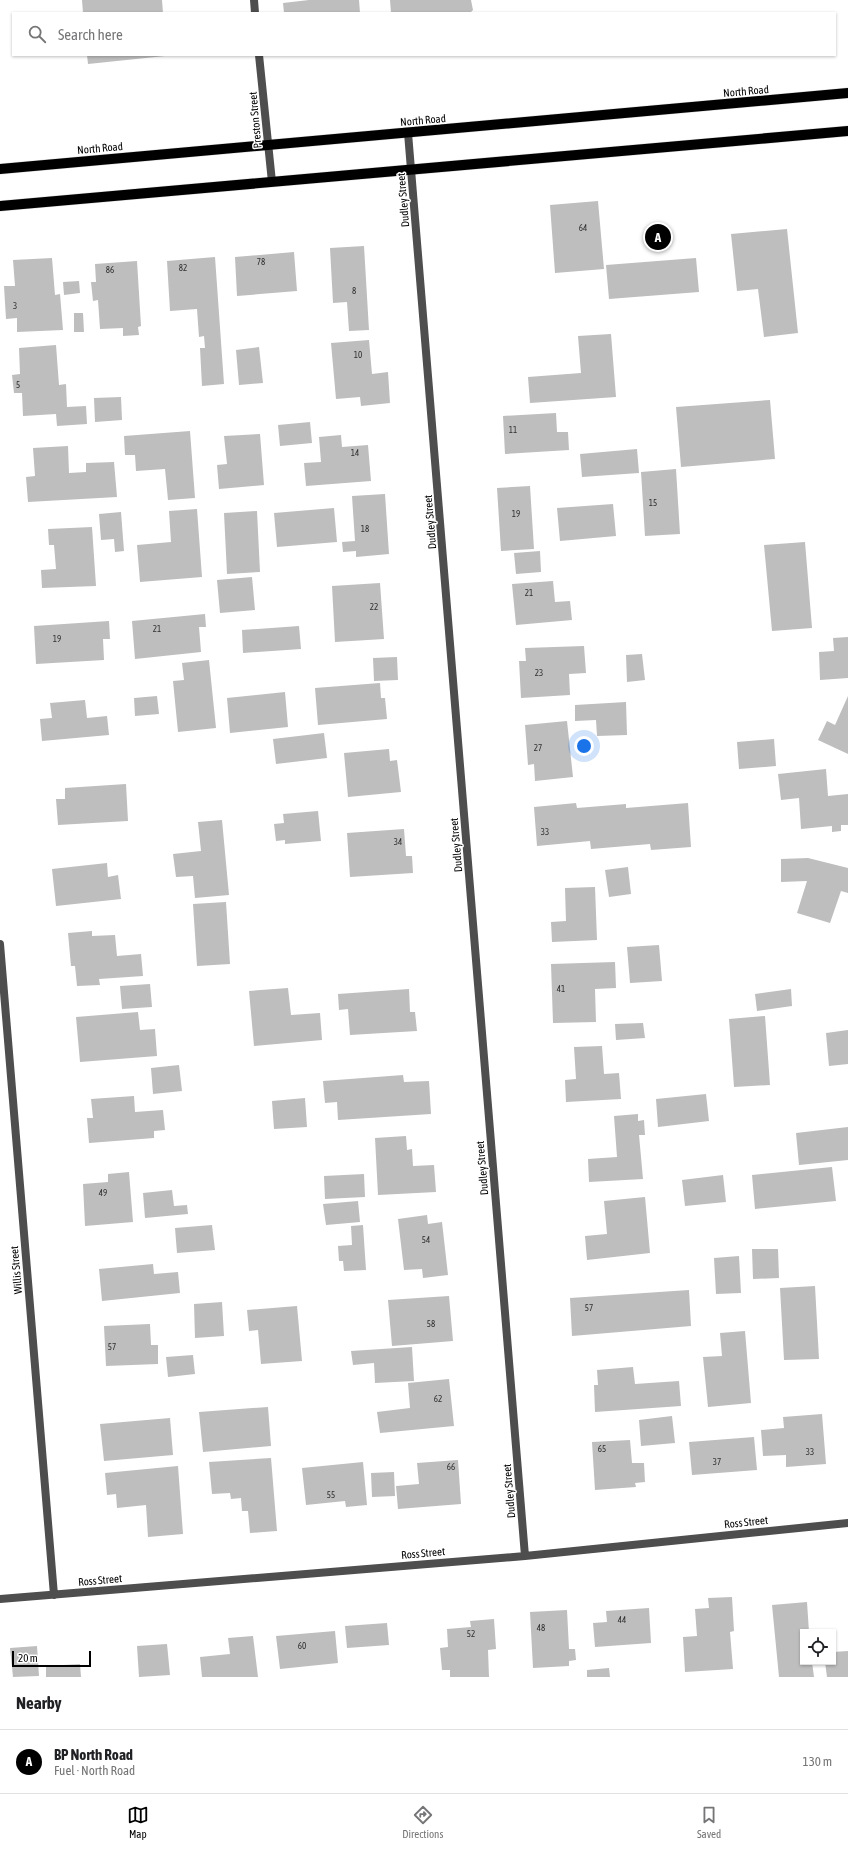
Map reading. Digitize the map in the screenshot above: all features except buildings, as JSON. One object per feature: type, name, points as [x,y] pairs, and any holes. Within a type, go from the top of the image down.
[{"type":"main road","name":"North Road","points":[[0,169],[848,93]]},
{"type":"main road","points":[[0,206],[848,131]]},
{"type":"street","points":[[254,0],[255,12]]},
{"type":"street","name":"Preston Street","points":[[259,56],[272,182]]},
{"type":"street","name":"Dudley Street","points":[[408,133],[525,1556]]},
{"type":"street","name":"Willis Street","points":[[0,944],[54,1595]]},
{"type":"street","name":"Ross Street","points":[[0,1599],[525,1556],[848,1523]]},
{"type":"place","name":"BP North Road","points":[[658,237]]}]
